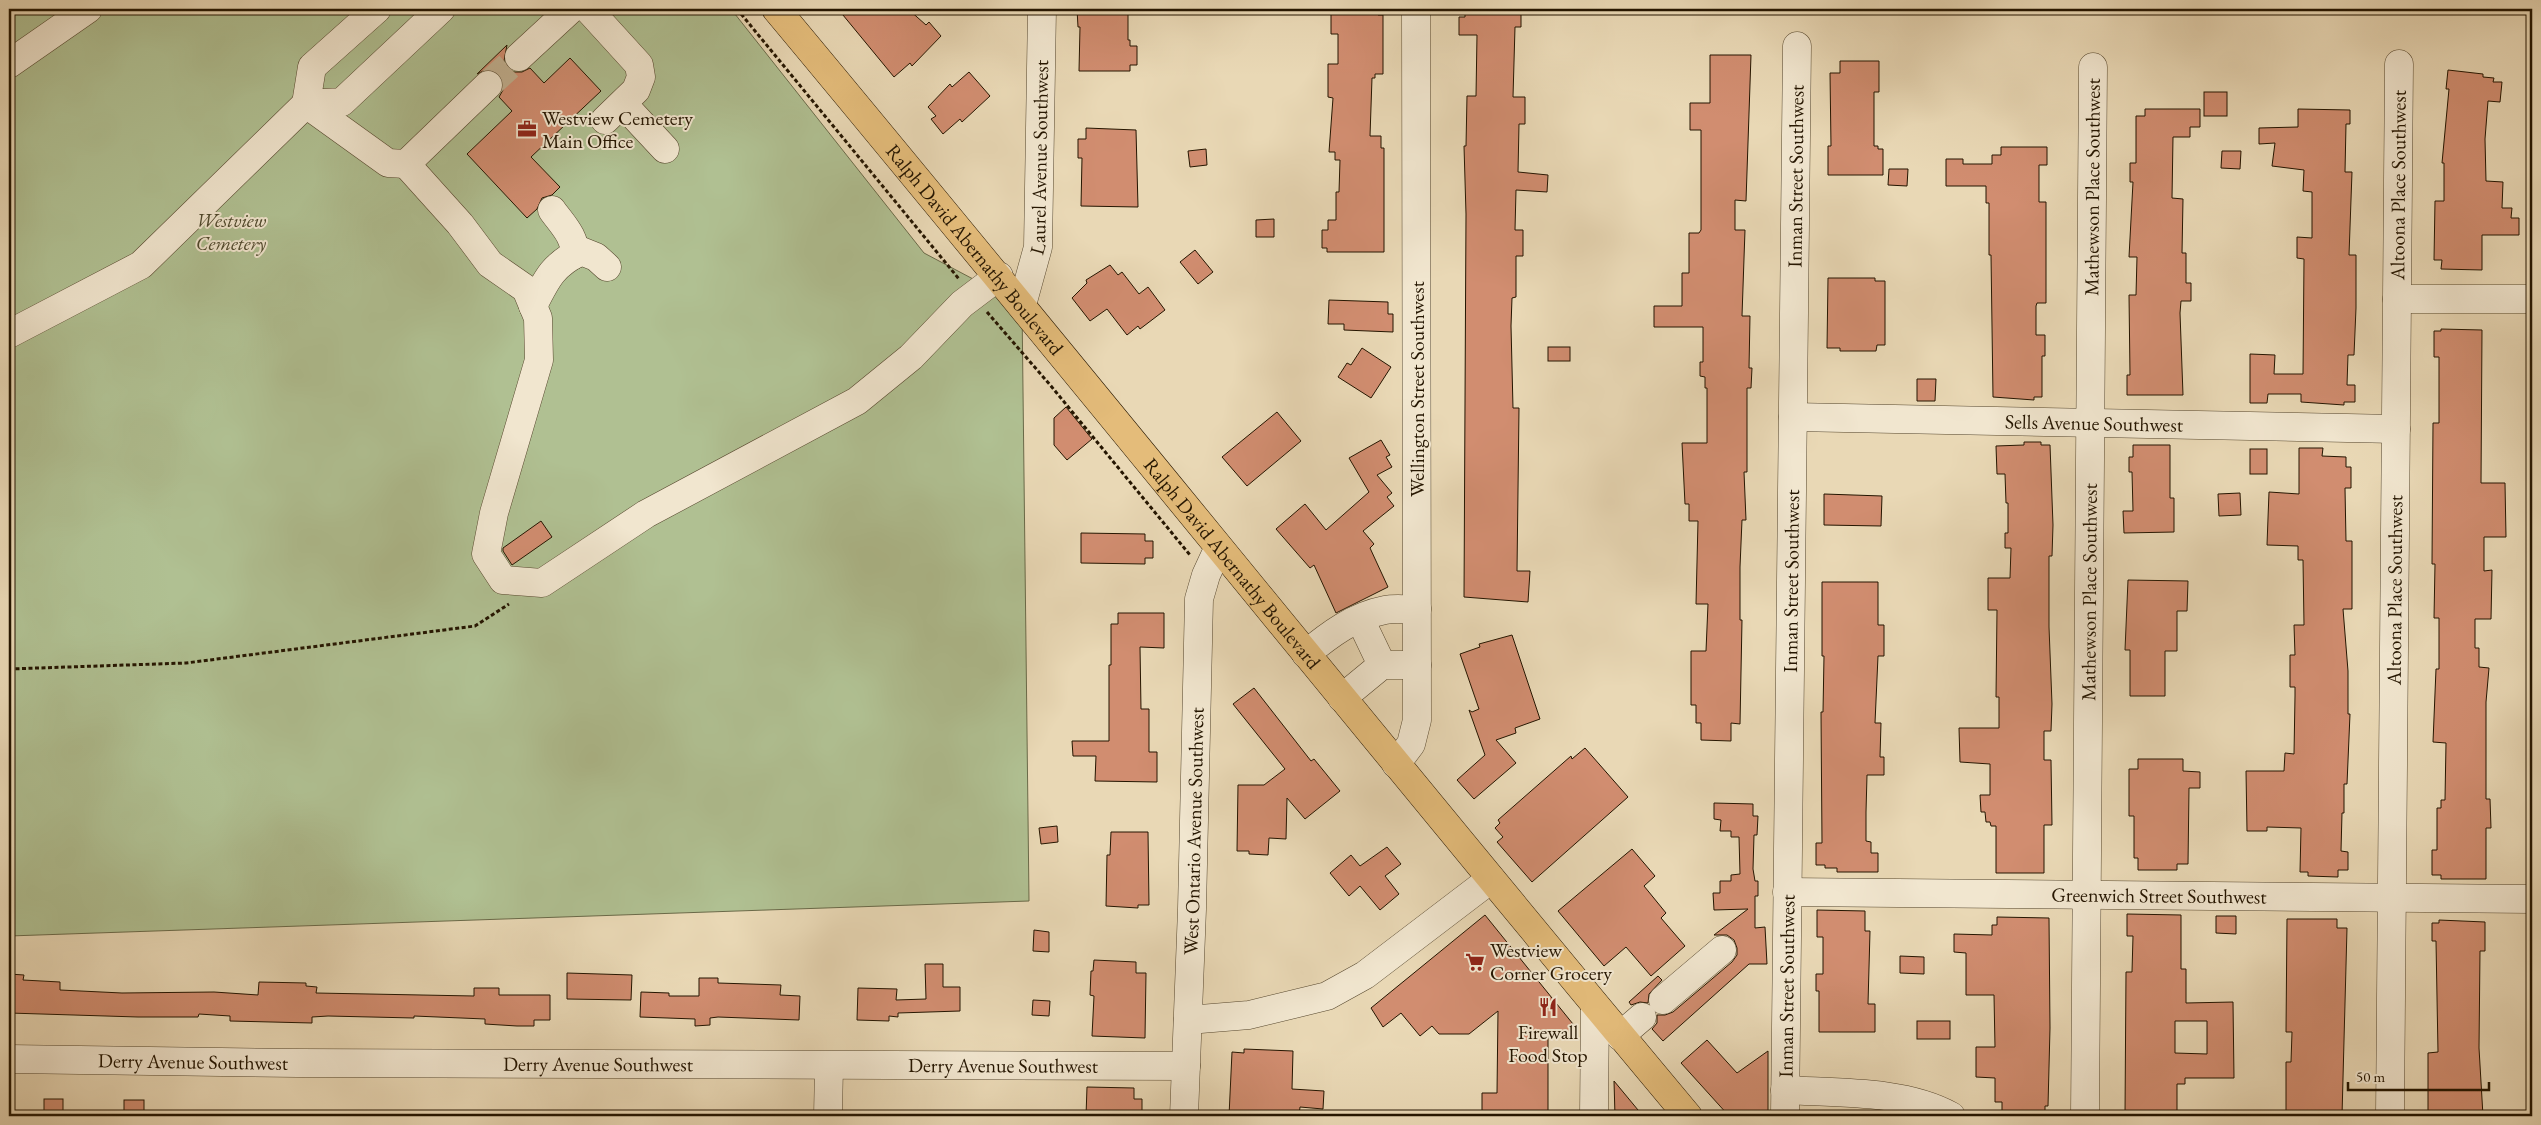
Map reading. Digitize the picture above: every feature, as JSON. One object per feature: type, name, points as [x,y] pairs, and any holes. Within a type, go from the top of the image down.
[{"type":"main road","name":"Ralph David Abernathy Boulevard","points":[[776,9],[999,276],[1218,549],[1688,1116]]},
{"type":"street","points":[[9,64],[88,9]]},
{"type":"street","points":[[9,334],[141,265],[306,104],[312,67],[377,9]]},
{"type":"street","points":[[306,104],[342,102],[441,9]]},
{"type":"street","points":[[519,57],[571,9]]},
{"type":"street","points":[[588,9],[639,65],[641,77],[636,90],[614,112],[665,149]]},
{"type":"street","name":"Laurel Avenue Southwest","points":[[1022,305],[1038,247],[1042,9]]},
{"type":"street","name":"Wellington Street Southwest","points":[[1396,764],[1411,744],[1417,720],[1416,9]]},
{"type":"street","name":"Inman Street Southwest","points":[[1785,1103],[1797,46]]},
{"type":"street","name":"Altoona Place Southwest","points":[[2390,1116],[2399,64]]},
{"type":"street","name":"Mathewson Place Southwest","points":[[2085,1116],[2093,67]]},
{"type":"street","points":[[406,164],[488,85]]},
{"type":"street","points":[[306,104],[388,162],[406,164],[460,224],[490,264],[526,289],[538,318],[539,360],[494,513],[486,554],[503,580],[542,583],[646,514],[857,401],[910,357],[962,304],[999,276]]},
{"type":"street","points":[[552,210],[569,233],[575,248],[574,255]]},
{"type":"street","points":[[533,306],[545,281],[562,260],[581,251],[596,257],[606,267]]},
{"type":"street","points":[[2397,299],[2532,299]]},
{"type":"street","name":"Sells Avenue Southwest","points":[[1793,417],[2396,429]]},
{"type":"street","name":"West Ontario Avenue Southwest","points":[[1184,1116],[1199,599],[1206,576],[1218,549]]},
{"type":"street","points":[[1306,654],[1338,629],[1360,619],[1385,610],[1417,610]]},
{"type":"street","points":[[1360,619],[1382,666]]},
{"type":"street","points":[[1342,698],[1382,666],[1417,665]]},
{"type":"street","points":[[1188,1020],[1249,1014],[1327,996],[1365,975],[1491,879]]},
{"type":"street","name":"Greenwich Street Southwest","points":[[1787,892],[2532,900]]},
{"type":"street","points":[[1663,1000],[1722,950]]},
{"type":"street","points":[[1594,1116],[1595,1006]]},
{"type":"street","points":[[1620,1036],[1642,1017]]},
{"type":"street","name":"Derry Avenue Southwest","points":[[9,1059],[829,1066],[1186,1066]]},
{"type":"street","points":[[828,1116],[829,1066]]},
{"type":"street","points":[[1785,1103],[1890,1098],[1916,1102],[1951,1116]]},
{"type":"path","points":[[737,9],[960,281]]},
{"type":"path","points":[[985,310],[1051,386],[1189,554]]},
{"type":"path","points":[[9,669],[186,663],[475,626],[512,602]]},
{"type":"green space","name":"Westview Cemetery","points":[[9,9],[731,9],[924,253],[1022,305],[1029,901],[9,936]]},
{"type":"building","points":[[838,9],[908,9],[926,25],[929,22],[941,36],[912,66],[910,63],[894,77]]},
{"type":"building","points":[[1077,9],[1128,9],[1128,40],[1130,40],[1130,46],[1137,46],[1137,65],[1130,65],[1130,71],[1079,71],[1080,27],[1078,27]]},
{"type":"building","points":[[1331,9],[1378,9],[1378,15],[1383,15],[1383,74],[1375,74],[1375,78],[1372,78],[1370,136],[1381,136],[1381,148],[1384,148],[1384,252],[1327,252],[1327,248],[1322,248],[1322,230],[1328,230],[1328,220],[1336,220],[1336,192],[1339,192],[1340,160],[1335,160],[1335,152],[1329,152],[1333,98],[1328,97],[1328,64],[1338,64],[1338,34],[1331,34]]},
{"type":"building","points":[[1465,9],[1521,9],[1521,27],[1515,27],[1513,97],[1525,97],[1525,124],[1519,124],[1518,172],[1548,175],[1547,192],[1516,190],[1515,230],[1523,230],[1523,256],[1516,256],[1516,297],[1512,298],[1511,326],[1513,408],[1519,408],[1517,571],[1530,571],[1528,602],[1464,597],[1466,214],[1464,146],[1466,146],[1467,96],[1476,96],[1477,35],[1459,35],[1459,17],[1465,17]]},
{"type":"building","name":"Westview Cemetery Main Office","points":[[507,45],[504,61],[507,67],[514,72],[522,72],[530,68],[544,83],[570,58],[601,91],[531,157],[560,187],[552,195],[542,198],[537,209],[527,218],[467,154],[512,111],[499,97],[503,90],[503,82],[499,74],[493,70],[485,70],[477,74]]},
{"type":"building","points":[[1710,55],[1751,55],[1746,201],[1735,200],[1735,230],[1745,230],[1742,316],[1750,316],[1749,368],[1752,368],[1751,388],[1747,388],[1747,472],[1744,472],[1746,520],[1742,520],[1740,567],[1740,620],[1742,620],[1740,724],[1731,723],[1731,741],[1701,740],[1701,723],[1696,723],[1696,705],[1691,705],[1691,651],[1706,651],[1708,604],[1696,604],[1698,521],[1689,521],[1689,504],[1685,504],[1682,443],[1707,443],[1707,388],[1705,388],[1705,377],[1700,376],[1700,362],[1703,362],[1703,327],[1654,327],[1654,306],[1682,306],[1682,273],[1689,273],[1689,233],[1699,233],[1701,230],[1701,130],[1690,130],[1690,103],[1710,103]]},
{"type":"building","points":[[1840,61],[1879,61],[1879,92],[1874,92],[1874,146],[1878,146],[1878,149],[1883,149],[1883,175],[1828,175],[1828,146],[1831,146],[1830,73],[1840,73]]},
{"type":"building","points":[[2448,70],[2483,74],[2483,77],[2494,78],[2493,82],[2502,82],[2500,102],[2488,101],[2485,139],[2486,181],[2503,182],[2502,208],[2512,208],[2511,218],[2519,218],[2519,235],[2482,235],[2482,270],[2441,269],[2442,260],[2434,260],[2435,201],[2444,201],[2444,163],[2442,163],[2449,89],[2446,89]]},
{"type":"building","points":[[969,72],[990,96],[962,122],[960,119],[943,134],[931,119],[936,116],[928,107],[950,84],[952,87]]},
{"type":"building","points":[[2204,92],[2227,92],[2227,116],[2204,116]]},
{"type":"building","points":[[2145,109],[2200,109],[2200,127],[2190,127],[2190,137],[2173,137],[2172,198],[2183,199],[2182,253],[2186,253],[2186,283],[2191,283],[2191,301],[2181,301],[2180,313],[2183,395],[2127,395],[2127,375],[2130,375],[2129,295],[2136,295],[2137,257],[2129,257],[2133,182],[2130,182],[2130,163],[2136,163],[2136,116],[2145,116]]},
{"type":"building","points":[[2298,109],[2350,110],[2350,124],[2346,124],[2345,172],[2352,172],[2349,255],[2356,255],[2356,308],[2354,355],[2348,355],[2347,385],[2355,385],[2355,402],[2344,402],[2344,405],[2301,402],[2301,394],[2268,394],[2267,403],[2250,403],[2250,354],[2275,355],[2274,374],[2303,374],[2304,259],[2297,258],[2297,237],[2312,238],[2312,192],[2303,191],[2304,170],[2272,166],[2275,143],[2259,144],[2259,128],[2298,127]]},
{"type":"building","points":[[1086,128],[1136,130],[1138,207],[1081,206],[1082,158],[1078,158],[1078,139],[1086,139]]},
{"type":"building","points":[[2001,147],[2047,147],[2047,165],[2039,165],[2039,202],[2046,202],[2046,303],[2037,303],[2036,306],[2036,335],[2045,335],[2045,356],[2042,356],[2042,397],[2034,397],[2034,400],[1993,397],[1991,255],[1989,255],[1989,203],[1986,203],[1986,186],[1946,186],[1946,159],[1963,159],[1963,164],[1992,164],[1992,155],[2001,155]]},
{"type":"building","points":[[1206,149],[1207,165],[1190,167],[1188,151]]},
{"type":"building","points":[[2222,151],[2241,151],[2240,169],[2221,168]]},
{"type":"building","points":[[1889,169],[1908,169],[1907,186],[1888,185]]},
{"type":"building","points":[[1274,219],[1274,237],[1256,237],[1256,220]]},
{"type":"building","points":[[1195,250],[1213,272],[1198,284],[1180,262]]},
{"type":"building","points":[[1110,265],[1118,275],[1122,272],[1139,294],[1148,287],[1165,310],[1140,329],[1138,326],[1127,335],[1107,309],[1090,321],[1072,298],[1087,283],[1086,280]]},
{"type":"building","points":[[1828,278],[1875,278],[1875,281],[1885,281],[1885,345],[1877,345],[1876,351],[1840,351],[1840,348],[1827,348]]},
{"type":"building","points":[[1329,300],[1388,302],[1388,314],[1393,314],[1393,332],[1344,330],[1344,324],[1328,324]]},
{"type":"building","points":[[2441,329],[2482,330],[2481,483],[2505,483],[2506,537],[2484,537],[2484,571],[2492,570],[2491,619],[2475,619],[2475,648],[2479,648],[2479,667],[2489,668],[2486,702],[2486,799],[2490,799],[2491,828],[2486,828],[2486,879],[2441,879],[2441,875],[2432,875],[2432,850],[2437,850],[2437,808],[2441,808],[2441,800],[2445,800],[2446,743],[2433,742],[2436,669],[2439,669],[2439,618],[2434,618],[2435,564],[2432,564],[2433,423],[2439,423],[2439,357],[2434,357],[2434,331],[2441,331]]},
{"type":"building","points":[[1548,347],[1570,347],[1570,361],[1548,361]]},
{"type":"building","points":[[1362,348],[1391,367],[1371,398],[1338,377],[1347,363],[1351,365]]},
{"type":"building","points":[[1917,379],[1936,379],[1935,401],[1917,401]]},
{"type":"building","points":[[1066,407],[1092,439],[1067,460],[1054,445],[1054,418]]},
{"type":"building","points":[[1277,412],[1301,441],[1247,486],[1222,457]]},
{"type":"building","points":[[1381,440],[1390,455],[1386,457],[1392,467],[1377,475],[1392,493],[1387,497],[1394,506],[1363,531],[1374,544],[1370,548],[1388,587],[1336,613],[1314,565],[1310,568],[1276,529],[1305,504],[1326,530],[1369,492],[1349,458]]},
{"type":"building","points":[[2024,442],[2041,442],[2041,445],[2050,445],[2053,525],[2052,556],[2049,556],[2049,627],[2052,704],[2051,731],[2044,731],[2044,760],[2051,760],[2052,825],[2044,825],[2044,873],[1996,873],[1996,826],[1991,826],[1990,822],[1986,822],[1985,812],[1981,812],[1980,795],[1990,795],[1990,764],[1960,762],[1959,728],[1999,728],[1999,697],[1996,697],[1997,610],[1988,610],[1988,578],[2010,578],[2011,548],[2005,548],[2005,533],[2008,533],[2008,503],[2006,503],[2005,474],[1997,474],[1996,446],[2024,445]]},
{"type":"building","points":[[2133,445],[2170,445],[2170,498],[2174,498],[2174,532],[2124,533],[2123,511],[2133,511],[2132,472],[2129,472],[2129,457],[2133,457]]},
{"type":"building","points":[[2299,448],[2323,448],[2322,456],[2346,457],[2346,467],[2351,467],[2351,488],[2345,488],[2346,541],[2352,541],[2352,609],[2343,609],[2348,671],[2348,714],[2350,714],[2347,784],[2344,784],[2341,851],[2348,852],[2348,870],[2338,870],[2338,877],[2308,876],[2308,872],[2300,872],[2301,828],[2267,827],[2267,831],[2247,831],[2246,771],[2284,771],[2285,753],[2294,754],[2295,687],[2290,687],[2290,655],[2295,655],[2294,625],[2304,625],[2303,560],[2298,560],[2298,546],[2267,545],[2269,492],[2299,494]]},
{"type":"building","points":[[2250,449],[2267,449],[2267,474],[2250,474]]},
{"type":"building","points":[[2240,493],[2241,515],[2219,516],[2218,494]]},
{"type":"building","points":[[1824,494],[1882,496],[1881,526],[1824,525]]},
{"type":"building","points":[[541,521],[552,537],[512,565],[503,548]]},
{"type":"building","points":[[1081,533],[1145,534],[1145,541],[1153,541],[1153,558],[1145,558],[1145,564],[1081,563]]},
{"type":"building","points":[[2128,580],[2188,581],[2187,611],[2177,611],[2177,651],[2165,651],[2165,696],[2130,696],[2130,650],[2125,650]]},
{"type":"building","points":[[1822,582],[1878,582],[1878,625],[1884,625],[1884,656],[1878,656],[1875,723],[1881,723],[1880,757],[1884,757],[1884,775],[1867,775],[1866,841],[1871,842],[1871,853],[1878,853],[1878,872],[1837,872],[1837,868],[1825,868],[1825,865],[1816,865],[1816,843],[1822,843],[1821,712],[1823,712],[1824,656],[1822,656]]},
{"type":"building","points":[[1118,613],[1164,613],[1164,648],[1140,647],[1141,709],[1149,709],[1149,752],[1157,752],[1157,782],[1095,781],[1096,756],[1073,756],[1072,741],[1109,741],[1111,624],[1118,624]]},
{"type":"building","points":[[1512,635],[1540,719],[1515,728],[1516,733],[1496,740],[1516,763],[1474,799],[1457,780],[1485,755],[1469,710],[1472,712],[1479,709],[1460,654],[1480,647],[1479,644]]},
{"type":"building","points":[[1254,688],[1311,761],[1314,759],[1340,791],[1305,819],[1287,798],[1286,839],[1269,838],[1268,855],[1249,854],[1249,851],[1237,851],[1238,785],[1264,785],[1285,769],[1233,704]]},
{"type":"building","points":[[1585,748],[1628,797],[1532,882],[1497,842],[1503,837],[1495,828],[1500,823],[1498,820],[1571,756],[1572,759]]},
{"type":"building","points":[[2138,759],[2183,759],[2183,771],[2200,772],[2200,788],[2189,788],[2188,864],[2177,864],[2177,870],[2138,870],[2138,858],[2134,858],[2134,816],[2129,816],[2129,769],[2138,769]]},
{"type":"building","points":[[1714,803],[1753,804],[1753,816],[1758,816],[1757,835],[1754,835],[1753,869],[1755,881],[1758,881],[1758,896],[1755,896],[1755,928],[1765,927],[1767,964],[1749,964],[1663,1041],[1652,1029],[1657,1023],[1657,1015],[1673,1012],[1732,962],[1737,955],[1734,940],[1727,935],[1714,935],[1748,909],[1714,910],[1713,893],[1720,893],[1720,881],[1731,881],[1731,875],[1740,874],[1739,837],[1731,837],[1731,831],[1720,831],[1721,820],[1714,819]]},
{"type":"building","points":[[1057,826],[1058,842],[1041,844],[1039,828]]},
{"type":"building","points":[[1111,832],[1148,832],[1149,905],[1138,905],[1138,908],[1106,906],[1107,855],[1110,855]]},
{"type":"building","points":[[1387,847],[1401,864],[1385,876],[1399,894],[1380,910],[1360,886],[1349,896],[1330,873],[1351,855],[1360,866]]},
{"type":"building","points":[[1632,849],[1655,876],[1644,886],[1666,913],[1661,918],[1685,946],[1651,976],[1626,947],[1604,966],[1558,911]]},
{"type":"building","points":[[1817,910],[1865,911],[1865,931],[1870,931],[1868,1004],[1875,1004],[1875,1032],[1819,1032],[1819,991],[1816,991],[1816,974],[1823,974],[1823,937],[1817,937]]},
{"type":"building","points":[[2127,914],[2181,915],[2181,969],[2186,969],[2186,1003],[2233,1002],[2234,1078],[2185,1078],[2185,1084],[2177,1084],[2177,1116],[2125,1116],[2126,972],[2132,972],[2133,936],[2127,936]],"holes":[[[2175,1021],[2207,1021],[2207,1054],[2175,1053]]]},
{"type":"building","name":"Westview Corner Grocery","points":[[1485,915],[1573,1024],[1572,1036],[1548,1035],[1548,1116],[1482,1116],[1482,1093],[1497,1093],[1498,1011],[1469,1034],[1439,1034],[1432,1026],[1420,1036],[1401,1013],[1383,1027],[1371,1008]]},
{"type":"building","points":[[2216,916],[2236,916],[2236,934],[2216,933]]},
{"type":"building","points":[[1997,917],[2049,918],[2050,1028],[2048,1106],[2045,1106],[2045,1116],[2002,1116],[2002,1102],[1995,1102],[1995,1078],[1976,1077],[1976,1047],[1995,1047],[1994,995],[1966,995],[1966,953],[1954,952],[1954,934],[1992,935],[1992,925],[1997,925]]},
{"type":"building","points":[[2287,919],[2337,919],[2337,928],[2347,928],[2342,1116],[2286,1116],[2286,1062],[2291,1062],[2292,1032],[2286,1032]]},
{"type":"building","points":[[2439,920],[2485,922],[2485,951],[2480,951],[2479,1048],[2483,1116],[2428,1116],[2428,1053],[2438,1052],[2436,941],[2432,941],[2432,923],[2439,923]]},
{"type":"building","points":[[1034,930],[1049,932],[1049,952],[1033,951]]},
{"type":"building","points":[[1900,956],[1924,957],[1924,974],[1900,973]]},
{"type":"building","points":[[1094,960],[1136,962],[1136,973],[1146,973],[1145,1038],[1092,1036],[1094,996],[1090,995],[1091,971],[1093,971]]},
{"type":"building","points":[[925,964],[943,964],[943,987],[960,987],[960,1011],[898,1013],[898,1017],[889,1016],[889,1021],[857,1020],[858,988],[897,989],[896,1000],[926,999]]},
{"type":"building","points":[[567,973],[632,975],[631,1000],[567,999]]},
{"type":"building","points":[[9,974],[24,975],[23,980],[60,982],[60,990],[122,993],[214,992],[258,995],[259,982],[306,983],[306,986],[317,987],[316,993],[474,996],[474,988],[499,988],[499,995],[550,995],[550,1020],[534,1020],[534,1026],[517,1026],[485,1024],[485,1019],[414,1016],[414,1018],[312,1017],[312,1023],[230,1021],[230,1016],[199,1014],[198,1017],[138,1017],[9,1013]]},
{"type":"building","points":[[1658,976],[1662,980],[1649,994],[1648,1003],[1640,1002],[1631,1005],[1629,1002]]},
{"type":"building","points":[[699,978],[718,978],[718,983],[781,985],[780,995],[800,996],[799,1020],[718,1017],[710,1018],[710,1025],[695,1026],[695,1019],[640,1017],[641,992],[669,993],[669,996],[699,996]]},
{"type":"building","points":[[1033,1000],[1050,1001],[1049,1016],[1032,1015]]},
{"type":"building","points":[[1917,1021],[1950,1021],[1950,1039],[1917,1039]]},
{"type":"building","points":[[1707,1040],[1737,1073],[1768,1051],[1768,1116],[1729,1116],[1681,1063]]},
{"type":"building","points":[[1244,1049],[1293,1051],[1292,1089],[1324,1091],[1323,1109],[1300,1107],[1299,1116],[1229,1116],[1232,1052],[1244,1053]]},
{"type":"building","points":[[1614,1081],[1643,1116],[1615,1116]]},
{"type":"building","points":[[1087,1087],[1134,1088],[1134,1099],[1142,1099],[1142,1116],[1086,1116]]},
{"type":"building","points":[[44,1099],[63,1099],[63,1116],[44,1116]]},
{"type":"building","points":[[124,1100],[144,1100],[144,1116],[124,1116]]},
{"type":"tunnel","points":[[488,85],[519,57]]},
{"type":"place","name":"Westview Cemetery Main Office","points":[[527,129]]},
{"type":"place","name":"Westview Corner Grocery","points":[[1475,962]]},
{"type":"place","name":"Firewall Food Stop","points":[[1548,1007]]}]
